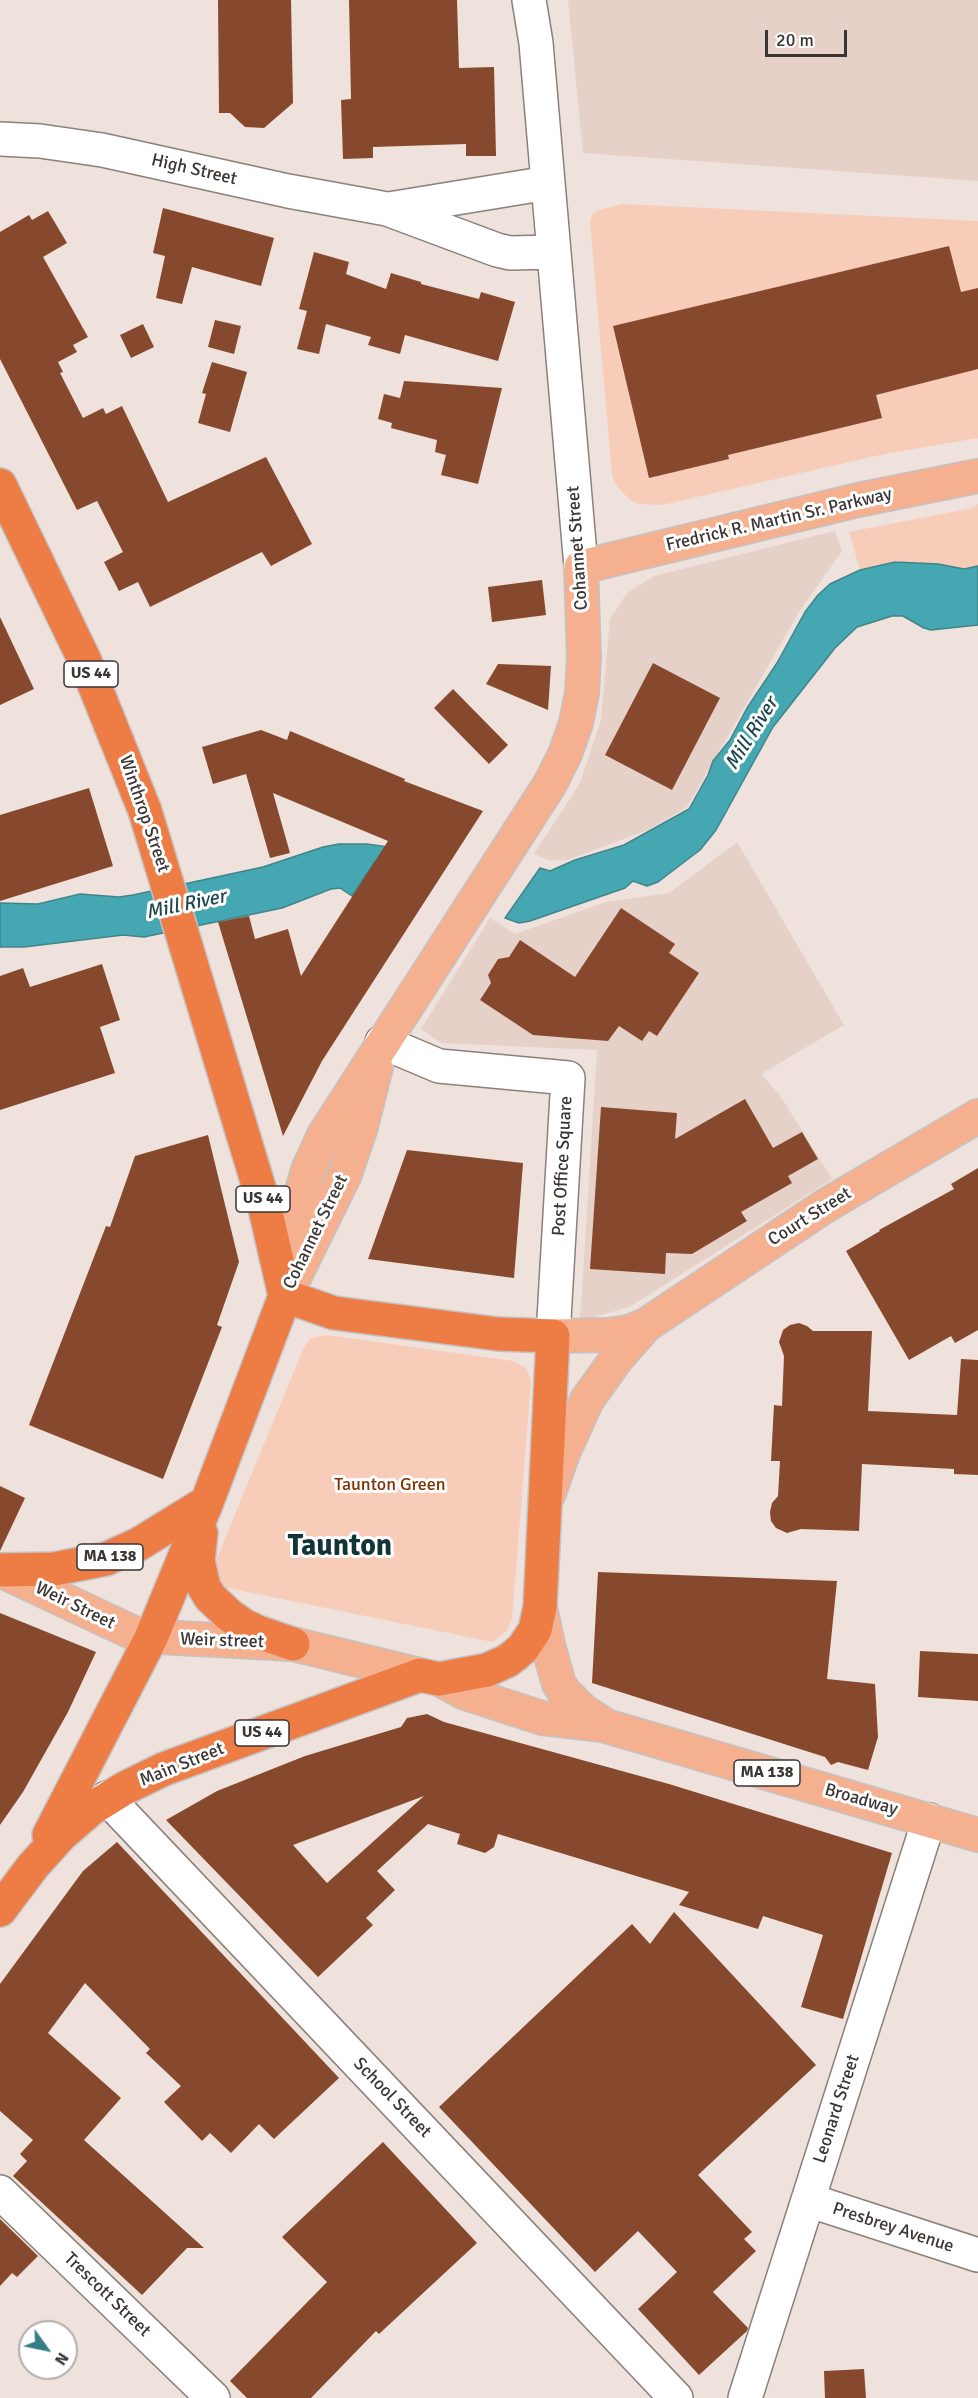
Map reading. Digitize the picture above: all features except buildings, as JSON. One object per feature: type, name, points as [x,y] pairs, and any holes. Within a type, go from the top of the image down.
[{"type":"highway","name":"Winthrop Street","points":[[0,485],[57,601],[105,708],[142,801],[264,1203],[285,1296]]},
{"type":"highway","points":[[285,1296],[334,1313],[498,1334],[553,1336]]},
{"type":"highway","name":"US 44","points":[[151,1638],[207,1502],[285,1296]]},
{"type":"highway","name":"US 44","points":[[429,1677],[487,1670],[507,1662],[523,1648],[535,1630],[540,1607],[553,1336]]},
{"type":"highway","points":[[207,1502],[198,1561],[204,1587],[219,1606],[236,1620],[258,1632],[293,1644]]},
{"type":"highway","name":"MA 138","points":[[0,1570],[54,1569],[106,1559],[139,1544],[207,1502]]},
{"type":"highway","name":"Main Street","points":[[33,1866],[151,1638]]},
{"type":"highway","name":"Main Street","points":[[0,1910],[33,1866],[62,1834],[107,1798],[164,1769],[429,1677]]},
{"type":"highway","points":[[107,1798],[103,1787],[103,1759],[107,1738],[120,1701]]},
{"type":"main road","name":"Fredrick R. Martin Sr. Parkway","points":[[580,567],[824,507],[978,476]]},
{"type":"main road","name":"Cohannet Street","points":[[285,1296],[345,1174],[361,1127],[382,1042],[550,784],[565,754],[576,723],[582,693],[584,657],[580,567]]},
{"type":"main road","name":"Court Street","points":[[553,1336],[607,1335],[629,1332],[646,1325],[816,1212],[978,1116]]},
{"type":"main road","name":"Court Street","points":[[543,1509],[563,1453],[587,1400],[617,1358],[646,1325]]},
{"type":"main road","name":"Weir Street","points":[[0,1570],[128,1632],[151,1638]]},
{"type":"main road","name":"Broadway","points":[[540,1607],[559,1684],[572,1702],[606,1726]]},
{"type":"main road","name":"Weir street","points":[[151,1638],[293,1644]]},
{"type":"main road","name":"MA 138","points":[[293,1644],[429,1677]]},
{"type":"main road","name":"Broadway","points":[[429,1677],[465,1693],[542,1718],[606,1726],[978,1835]]},
{"type":"street","name":"Cohannet Street","points":[[529,0],[536,43],[580,567]]},
{"type":"street","name":"High Street","points":[[0,139],[40,141],[102,150],[288,191],[387,209],[497,250],[527,254],[553,252]]},
{"type":"street","name":"High Street","points":[[387,209],[548,183]]},
{"type":"street","name":"Post Office Square","points":[[382,1042],[428,1062],[451,1068],[568,1078],[553,1336]]},
{"type":"street","name":"School Street","points":[[107,1798],[676,2398]]},
{"type":"street","name":"Leonard Street","points":[[745,2398],[928,1820]]},
{"type":"street","name":"Trescott Street","points":[[0,2193],[213,2398]]},
{"type":"street","name":"Presbrey Avenue","points":[[808,2200],[978,2255]]},
{"type":"shaded area","points":[[568,0],[978,0],[978,181],[583,153]]},
{"type":"shaded area","points":[[835,531],[842,551],[799,612],[687,807],[648,830],[567,860],[548,860],[534,854],[580,783],[601,720],[610,619],[627,593],[654,576]]},
{"type":"shaded area","points":[[737,842],[844,1025],[761,1074],[779,1094],[832,1179],[631,1306],[580,1322],[597,1050],[441,1043],[421,1029],[490,918],[515,934],[606,902],[669,893]]},
{"type":"green space","points":[[623,204],[978,221],[978,438],[884,454],[662,505],[639,504],[630,500],[616,485],[612,475],[590,222],[592,215],[600,210]]},
{"type":"green space","points":[[978,504],[978,566],[964,569],[909,562],[877,565],[860,570],[849,532],[972,508]]},
{"type":"green space","name":"Taunton Green","points":[[327,1335],[513,1361],[526,1368],[531,1381],[512,1619],[507,1630],[493,1642],[223,1587],[212,1570],[304,1347],[311,1338]]},
{"type":"water","name":"Mill River","points":[[895,562],[938,564],[964,569],[978,566],[978,625],[931,630],[903,616],[892,616],[857,627],[835,648],[773,727],[716,830],[700,850],[658,882],[647,886],[633,881],[625,888],[530,921],[519,923],[505,918],[540,868],[550,871],[575,860],[624,845],[689,809],[713,761],[730,740],[805,612],[818,595],[830,584],[860,570]]},
{"type":"water","name":"Mill River","points":[[339,844],[367,844],[395,848],[374,863],[352,896],[340,888],[331,889],[282,908],[144,937],[123,935],[24,947],[0,947],[0,903],[38,904],[80,894],[119,897],[133,895],[263,867]]},
{"type":"district","name":"Taunton","points":[[340,1547]]}]
